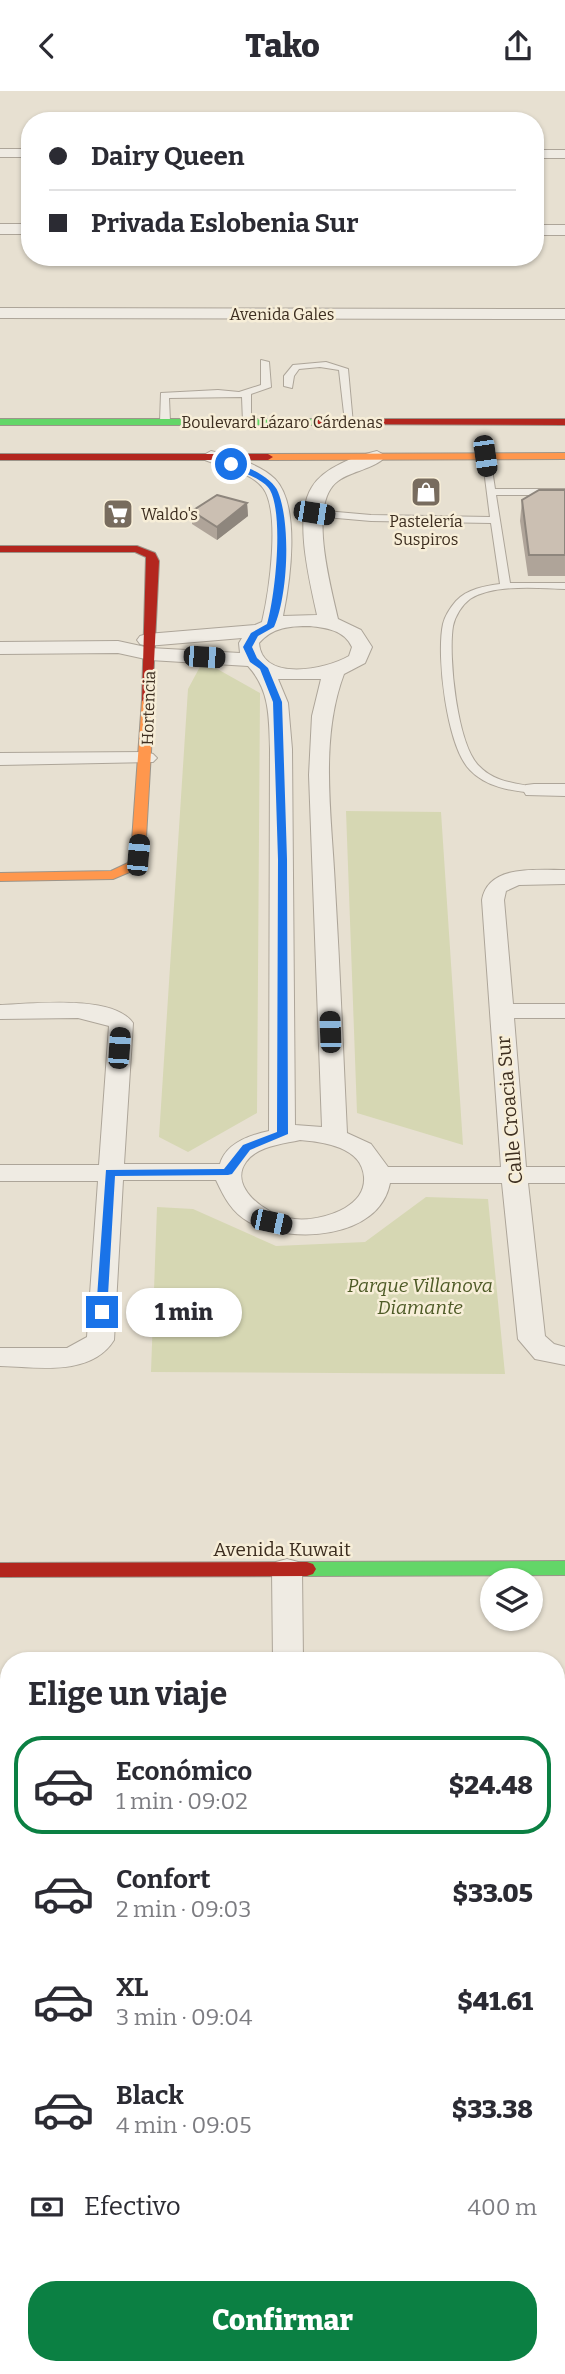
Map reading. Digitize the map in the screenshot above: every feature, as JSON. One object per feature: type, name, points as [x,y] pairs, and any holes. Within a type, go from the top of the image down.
[{"type":"main road","name":"Boulevard Lázaro Cárdenas","points":[[0,422],[565,422]]},
{"type":"main road","name":"Boulevard Lázaro Cárdenas","points":[[0,457],[565,456]]},
{"type":"main road","name":"Hortencia","points":[[0,549],[125,549],[145,551],[151,555],[153,561],[146,758],[138,855],[134,865],[113,875],[0,877]]},
{"type":"main road","name":"Avenida Kuwait","points":[[0,1570],[565,1569]]},
{"type":"street","points":[[0,153],[21,153]]},
{"type":"street","points":[[544,154],[565,154]]},
{"type":"street","points":[[0,229],[21,229]]},
{"type":"street","points":[[544,230],[565,230]]},
{"type":"street","name":"Avenida Gales","points":[[0,313],[565,314]]},
{"type":"street","points":[[211,456],[251,473],[274,490],[279,512],[281,568],[265,628],[251,638],[247,647],[278,702],[282,859],[282,1134]]},
{"type":"street","points":[[330,623],[321,589],[314,513],[318,490],[329,479],[377,456]]},
{"type":"street","points":[[0,648],[150,647],[258,664],[292,675],[334,672],[358,659],[362,647],[356,635],[330,623],[299,620],[150,647]]},
{"type":"street","points":[[334,672],[323,708],[323,859],[335,1137]]},
{"type":"street","points":[[0,759],[146,758]]},
{"type":"street","points":[[534,790],[565,790]]},
{"type":"street","points":[[282,859],[323,859]]},
{"type":"street","name":"Calle Croacia Sur","points":[[565,877],[503,882],[495,888],[493,929],[514,1175],[533,1339],[545,1352],[565,1356]]},
{"type":"street","points":[[501,1011],[565,1011]]},
{"type":"street","points":[[0,1012],[86,1012],[108,1015],[121,1023],[100,1340],[92,1350],[77,1356],[0,1357]]},
{"type":"street","points":[[300,1132],[335,1137],[360,1149],[369,1157],[378,1175],[377,1189],[371,1200],[360,1210],[328,1224],[290,1226],[255,1216],[232,1196],[228,1172],[232,1163],[247,1148],[282,1134],[300,1132]]},
{"type":"street","points":[[0,1173],[228,1172]]},
{"type":"street","points":[[378,1175],[565,1175]]},
{"type":"street","points":[[287,1570],[288,1652]]},
{"type":"lane","points":[[165,422],[164,395],[243,393],[266,387],[264,362]]},
{"type":"lane","points":[[289,386],[289,376],[296,367],[317,364],[335,365],[343,369],[350,422]]},
{"type":"lane","points":[[243,393],[247,395],[248,422]]},
{"type":"lane","points":[[485,456],[506,587]]},
{"type":"lane","points":[[490,492],[565,492]]},
{"type":"lane","points":[[314,513],[360,518],[494,520]]},
{"type":"lane","points":[[534,790],[508,787],[489,780],[466,759],[456,735],[448,656],[448,624],[455,609],[466,597],[483,591],[506,587],[565,586]]},
{"type":"green space","points":[[203,661],[260,693],[257,1113],[188,1152],[159,1137],[188,689]]},
{"type":"green space","points":[[346,811],[441,812],[463,1145],[357,1113]]},
{"type":"green space","name":"Parque Villanova Diamante","points":[[426,1197],[488,1199],[505,1374],[151,1372],[157,1207],[193,1209],[276,1246],[365,1242]]},
{"type":"building","points":[[539,490],[565,490],[565,555],[529,555],[522,500]]},
{"type":"building","points":[[217,495],[247,503],[217,527],[192,511]]},
{"type":"traffic: fast","points":[[0,422],[321,422]]},
{"type":"traffic: fast","points":[[307,1569],[565,1568]]},
{"type":"traffic: slow","points":[[268,457],[565,456]]},
{"type":"traffic: slow","points":[[0,877],[113,875],[134,865],[138,855],[148,700]]},
{"type":"traffic: jam","points":[[321,422],[565,422]]},
{"type":"traffic: jam","points":[[0,457],[268,457]]},
{"type":"traffic: jam","points":[[0,549],[137,549],[151,555],[153,561],[148,700]]},
{"type":"traffic: jam","points":[[0,1570],[307,1569]]},
{"type":"place","name":"Pastelería Suspiros","points":[[426,492]]},
{"type":"place","name":"Waldo's","points":[[118,514]]},
{"type":"route","points":[[102,1312],[110,1173],[228,1172],[238,1155],[247,1148],[282,1134],[281,750],[278,702],[264,668],[253,660],[247,647],[254,634],[271,625],[276,607],[281,568],[279,512],[274,490],[265,481],[231,464]]}]
